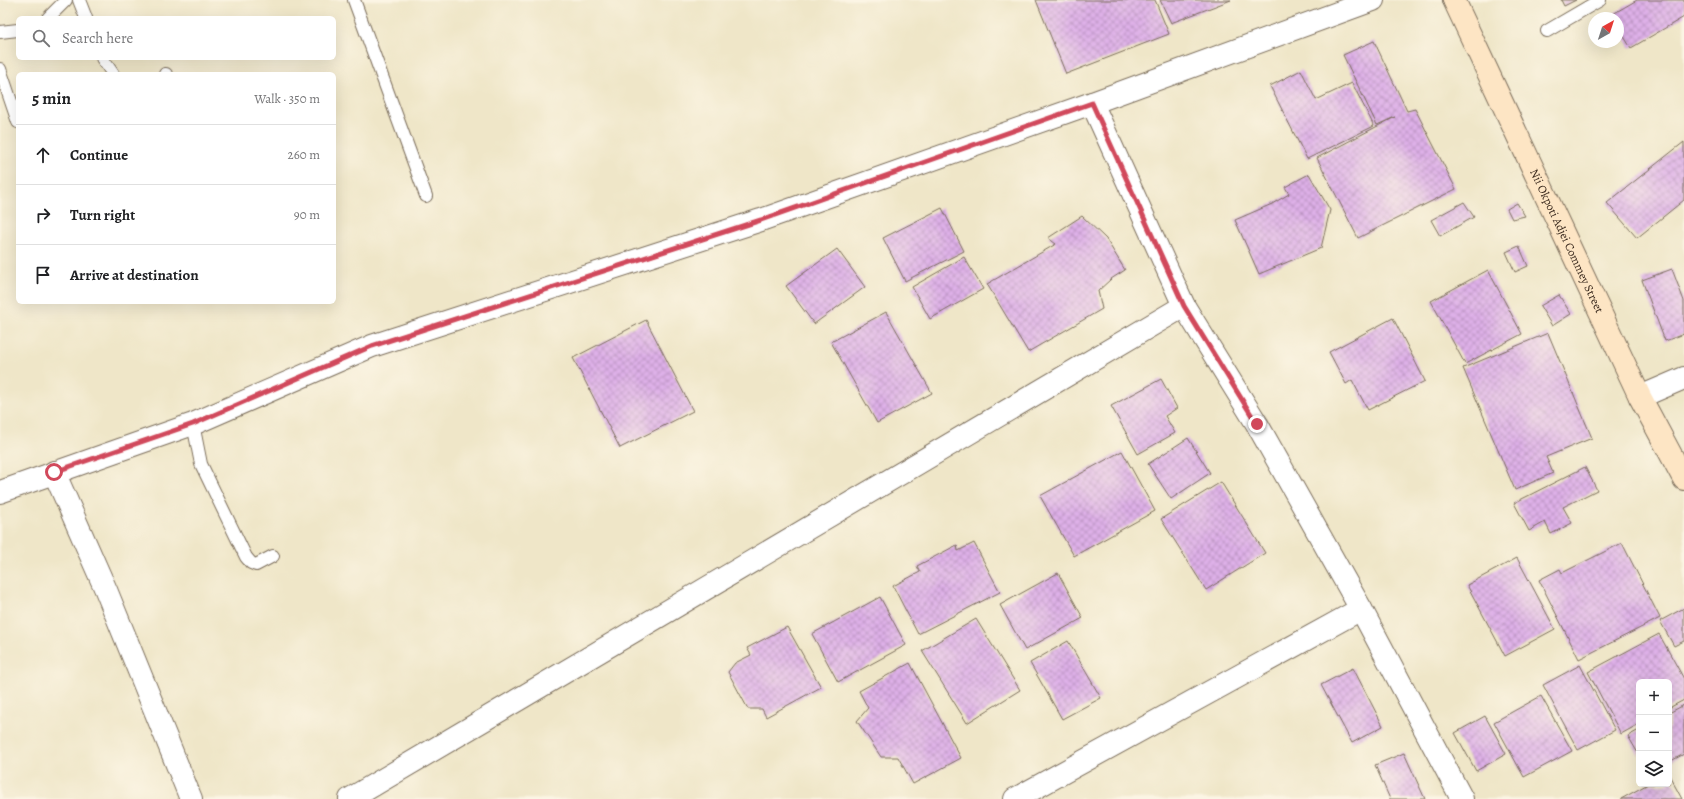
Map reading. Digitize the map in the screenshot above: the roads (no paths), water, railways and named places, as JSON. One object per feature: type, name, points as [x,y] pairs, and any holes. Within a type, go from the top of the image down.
[{"type":"street","points":[[0,492],[193,424],[372,346],[761,220],[1092,103],[1373,0]]},
{"type":"street","name":"Nii Okpoti Adjei Commey Street","points":[[1454,0],[1640,397],[1684,479]]},
{"type":"street","points":[[1092,103],[1184,306],[1257,424],[1361,609],[1462,799]]},
{"type":"street","points":[[350,799],[1184,306]]},
{"type":"street","points":[[1640,397],[1684,378]]},
{"type":"street","points":[[54,472],[106,590],[191,799]]},
{"type":"street","points":[[1015,799],[1361,609]]},
{"type":"lane","points":[[50,16],[66,0]]},
{"type":"lane","points":[[79,0],[85,16]]},
{"type":"lane","points":[[354,0],[426,196]]},
{"type":"lane","points":[[1546,31],[1600,0]]},
{"type":"lane","points":[[0,32],[16,30]]},
{"type":"lane","points":[[103,60],[112,72]]},
{"type":"lane","points":[[0,69],[16,116]]},
{"type":"lane","points":[[193,424],[201,464],[246,557],[250,563],[256,565],[273,556]]}]
